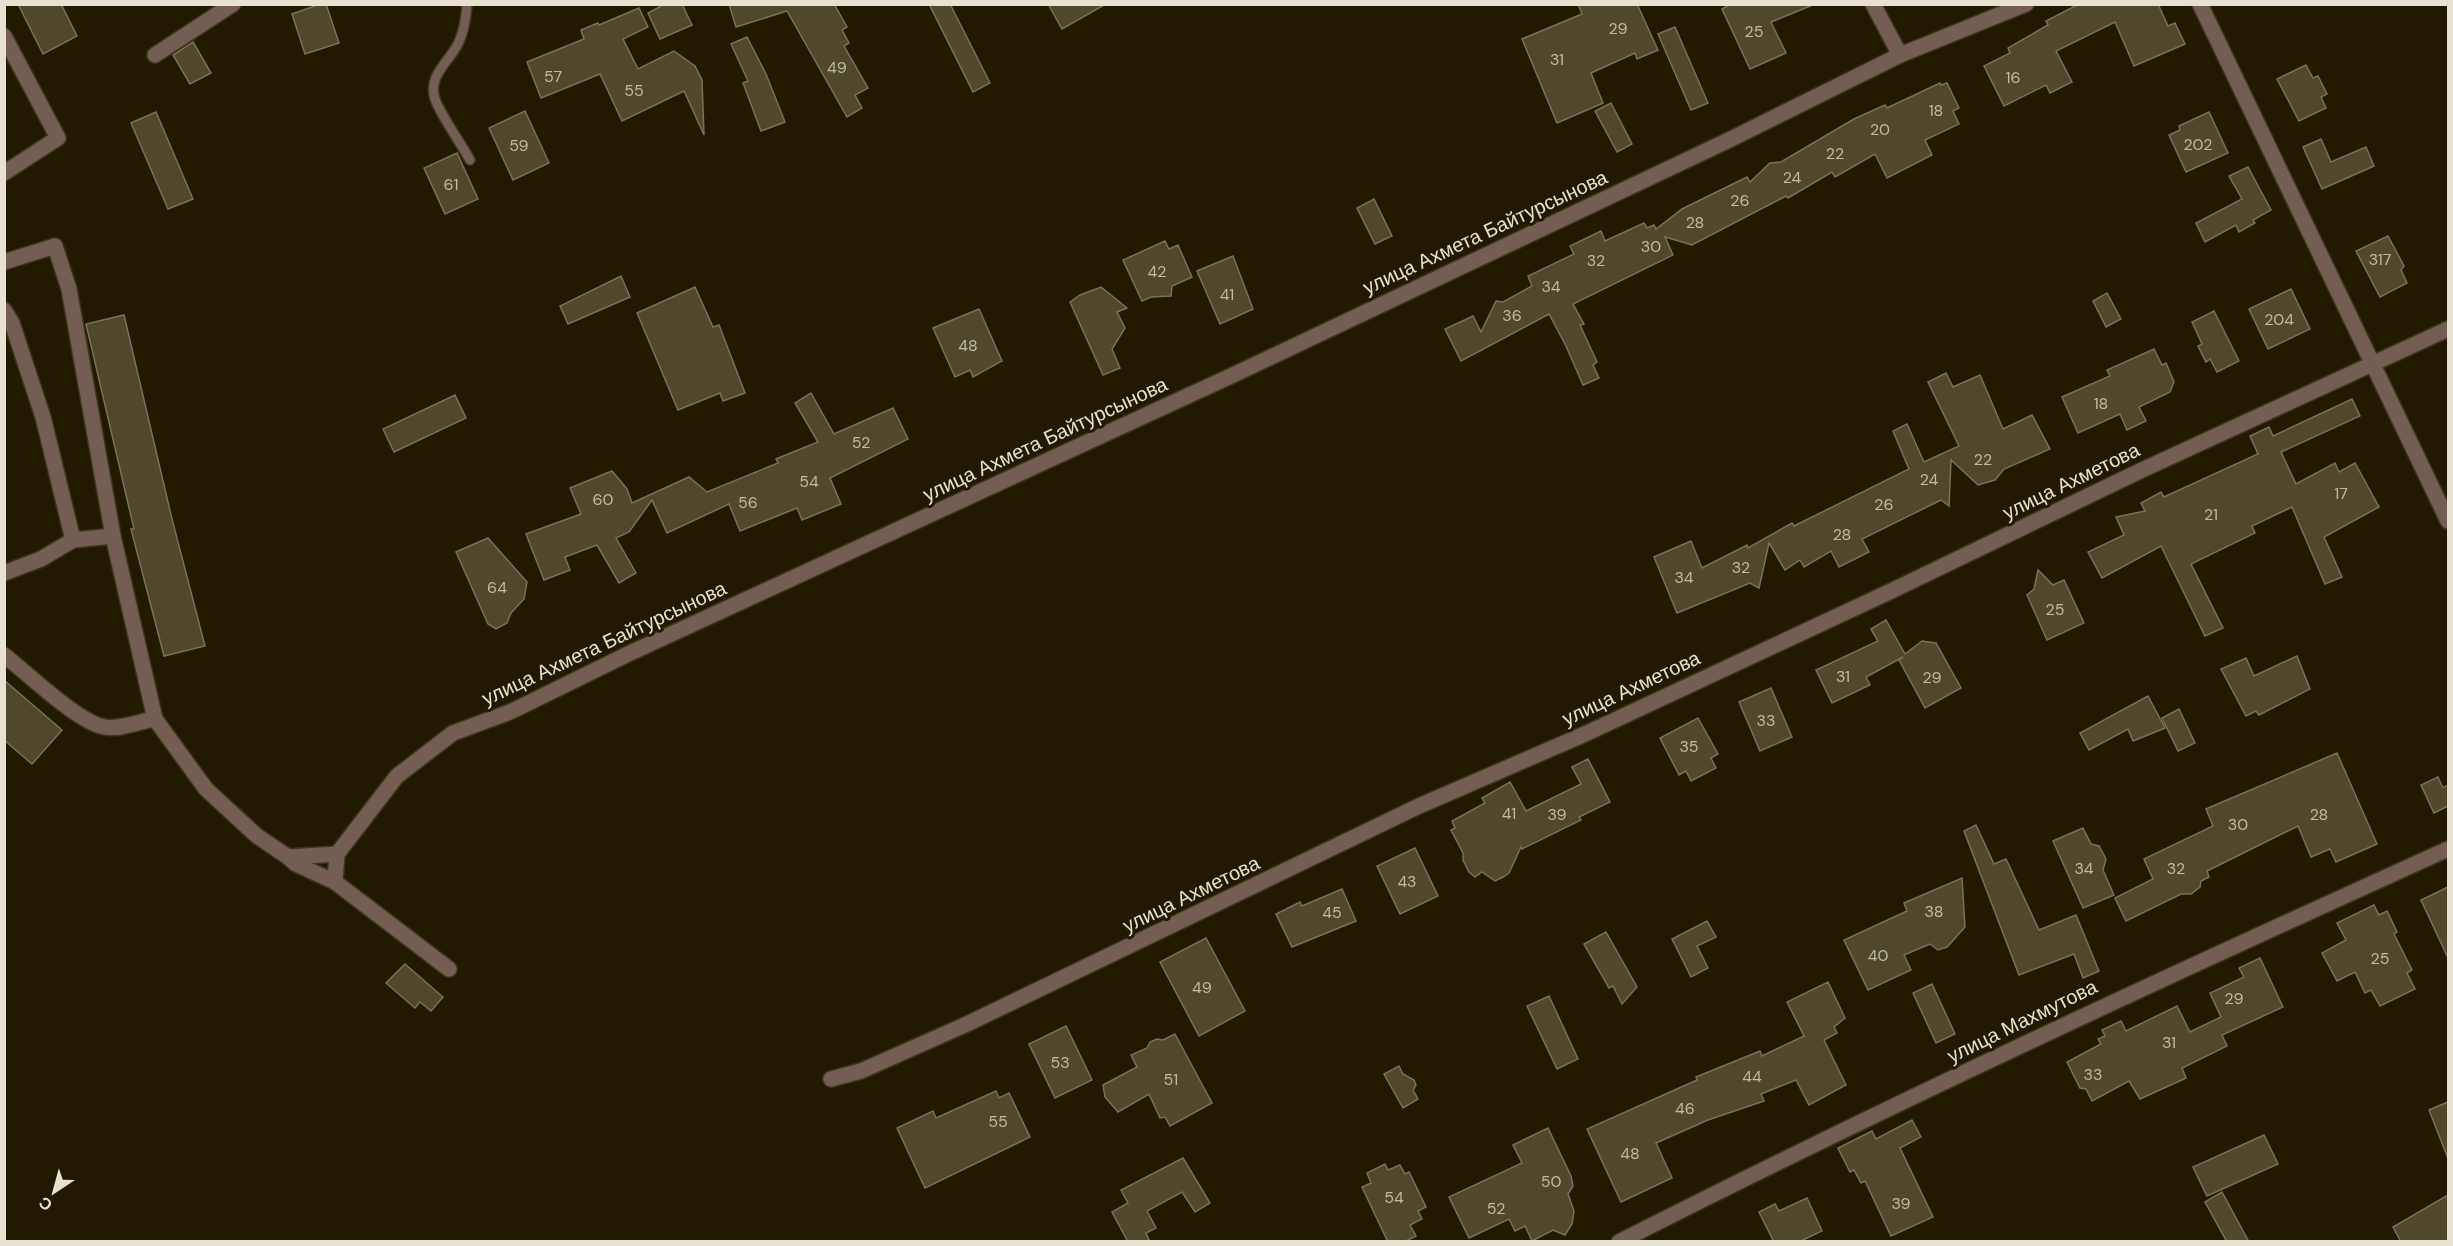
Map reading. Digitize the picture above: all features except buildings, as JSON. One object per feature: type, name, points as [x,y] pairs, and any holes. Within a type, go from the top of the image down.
[{"type":"street","points":[[154,55],[233,4]]},
{"type":"street","points":[[1873,4],[1900,55]]},
{"type":"street","name":"улица Ахмета Байтурсынова","points":[[337,854],[397,776],[453,733],[510,712],[628,654],[1233,375],[1729,140],[1900,55],[2026,4]]},
{"type":"street","points":[[2199,4],[2448,521]]},
{"type":"street","points":[[4,36],[58,138],[4,173]]},
{"type":"street","points":[[4,261],[55,246],[69,289],[113,536],[155,718],[206,789],[257,836],[296,864],[335,882],[448,969]]},
{"type":"street","points":[[4,310],[12,323],[43,417],[73,540]]},
{"type":"street","name":"улица Ахметова","points":[[831,1079],[861,1071],[967,1024],[1419,806],[1585,734],[1900,587],[2142,470],[2448,330]]},
{"type":"street","points":[[4,573],[41,559],[73,540],[113,536]]},
{"type":"street","points":[[4,655],[71,708],[97,725],[108,728],[155,718]]},
{"type":"street","name":"улица Махмутова","points":[[1619,1242],[1781,1159],[2135,990],[2448,849]]},
{"type":"street","points":[[288,857],[337,854],[335,882]]},
{"type":"lane","points":[[467,4],[463,31],[455,49],[442,64],[435,79],[435,98],[470,160]]}]
